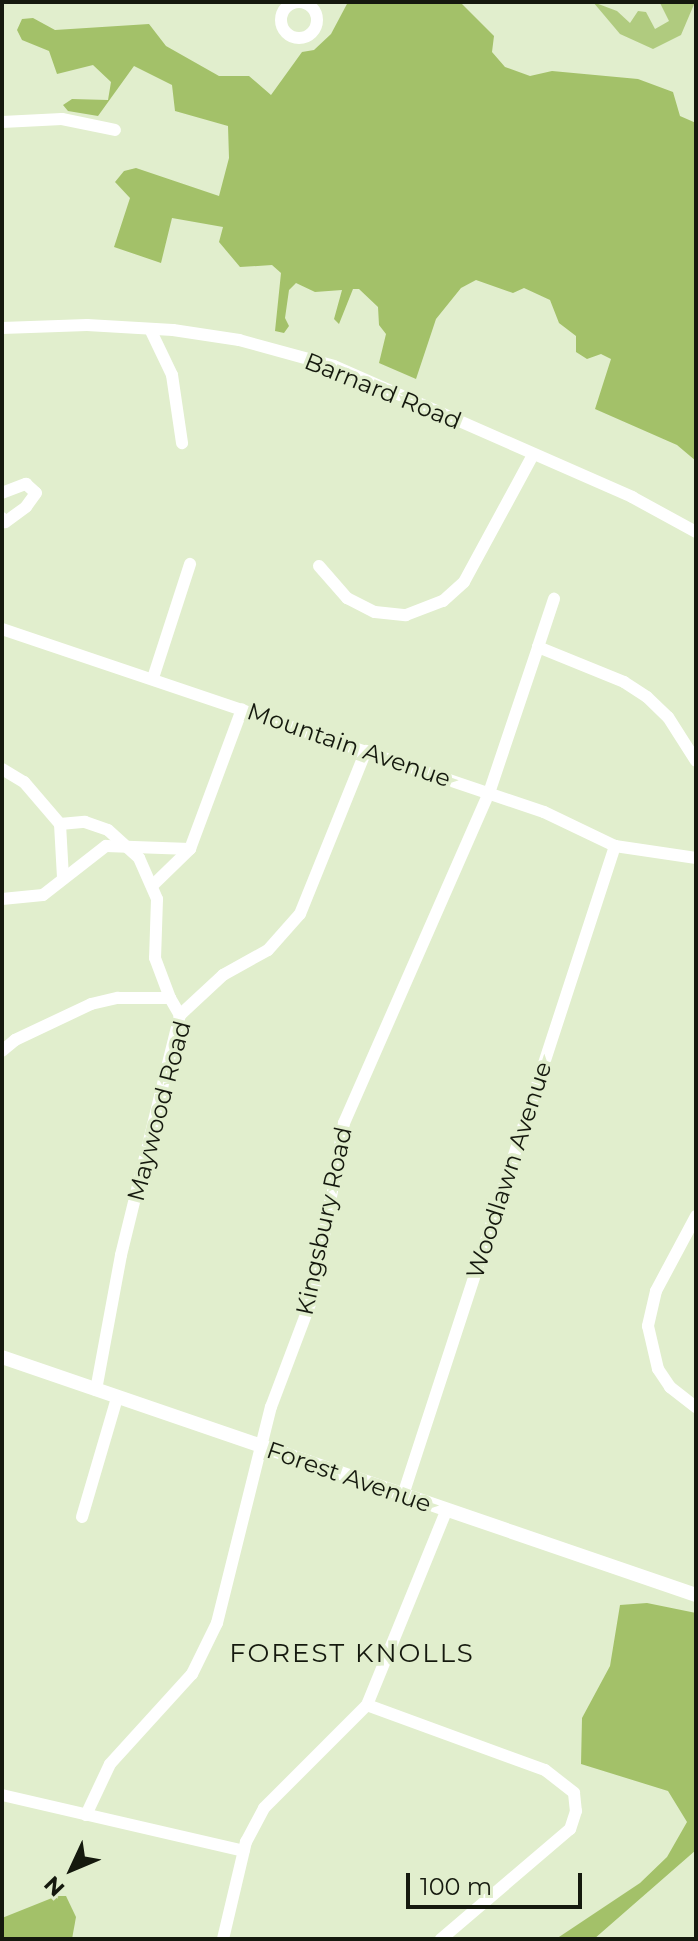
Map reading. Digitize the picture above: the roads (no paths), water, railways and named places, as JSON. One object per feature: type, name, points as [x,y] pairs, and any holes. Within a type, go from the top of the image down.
[{"type":"street","points":[[2,122],[51,118],[115,130]]},
{"type":"street","name":"Barnard Road","points":[[2,328],[150,329],[239,340],[334,366],[532,457],[632,497],[696,532]]},
{"type":"street","points":[[150,329],[172,375],[182,443]]},
{"type":"street","points":[[319,566],[347,598],[375,612],[406,615],[443,601],[464,582],[532,457]]},
{"type":"street","points":[[2,493],[26,484],[36,493],[3,524]]},
{"type":"street","points":[[153,678],[190,564]]},
{"type":"street","name":"Kingsbury Road","points":[[86,1815],[110,1764],[183,1686],[217,1623],[271,1407],[314,1293],[344,1123],[489,793],[554,599]]},
{"type":"street","name":"Mountain Avenue","points":[[2,629],[489,793],[615,846],[696,859]]},
{"type":"street","points":[[538,647],[624,682],[647,697],[668,717],[696,761]]},
{"type":"street","points":[[153,885],[190,849],[242,709]]},
{"type":"street","name":"Maywood Road","points":[[96,1390],[121,1255],[180,1015],[223,975],[268,950],[300,914],[366,751]]},
{"type":"street","points":[[2,769],[24,782],[60,824],[63,878]]},
{"type":"street","points":[[60,824],[85,822],[108,830],[121,845],[139,858],[153,885],[155,958],[180,1015]]},
{"type":"street","points":[[2,899],[32,900],[95,852],[121,845],[190,849]]},
{"type":"street","name":"Woodlawn Avenue","points":[[403,1495],[615,846]]},
{"type":"street","points":[[2,1051],[15,1040],[91,1004],[118,998],[170,998]]},
{"type":"street","points":[[696,1216],[656,1291],[648,1326],[658,1369],[670,1387],[696,1407]]},
{"type":"street","name":"Forest Avenue","points":[[2,1357],[696,1595]]},
{"type":"street","points":[[82,1517],[117,1398]]},
{"type":"street","points":[[223,1939],[244,1851],[277,1791],[367,1705],[446,1511]]},
{"type":"street","points":[[367,1705],[545,1770],[574,1793],[576,1811],[570,1829],[441,1939]]},
{"type":"street","points":[[2,1795],[244,1851]]},
{"type":"district","name":"FOREST KNOLLS","points":[[352,1654]]}]
